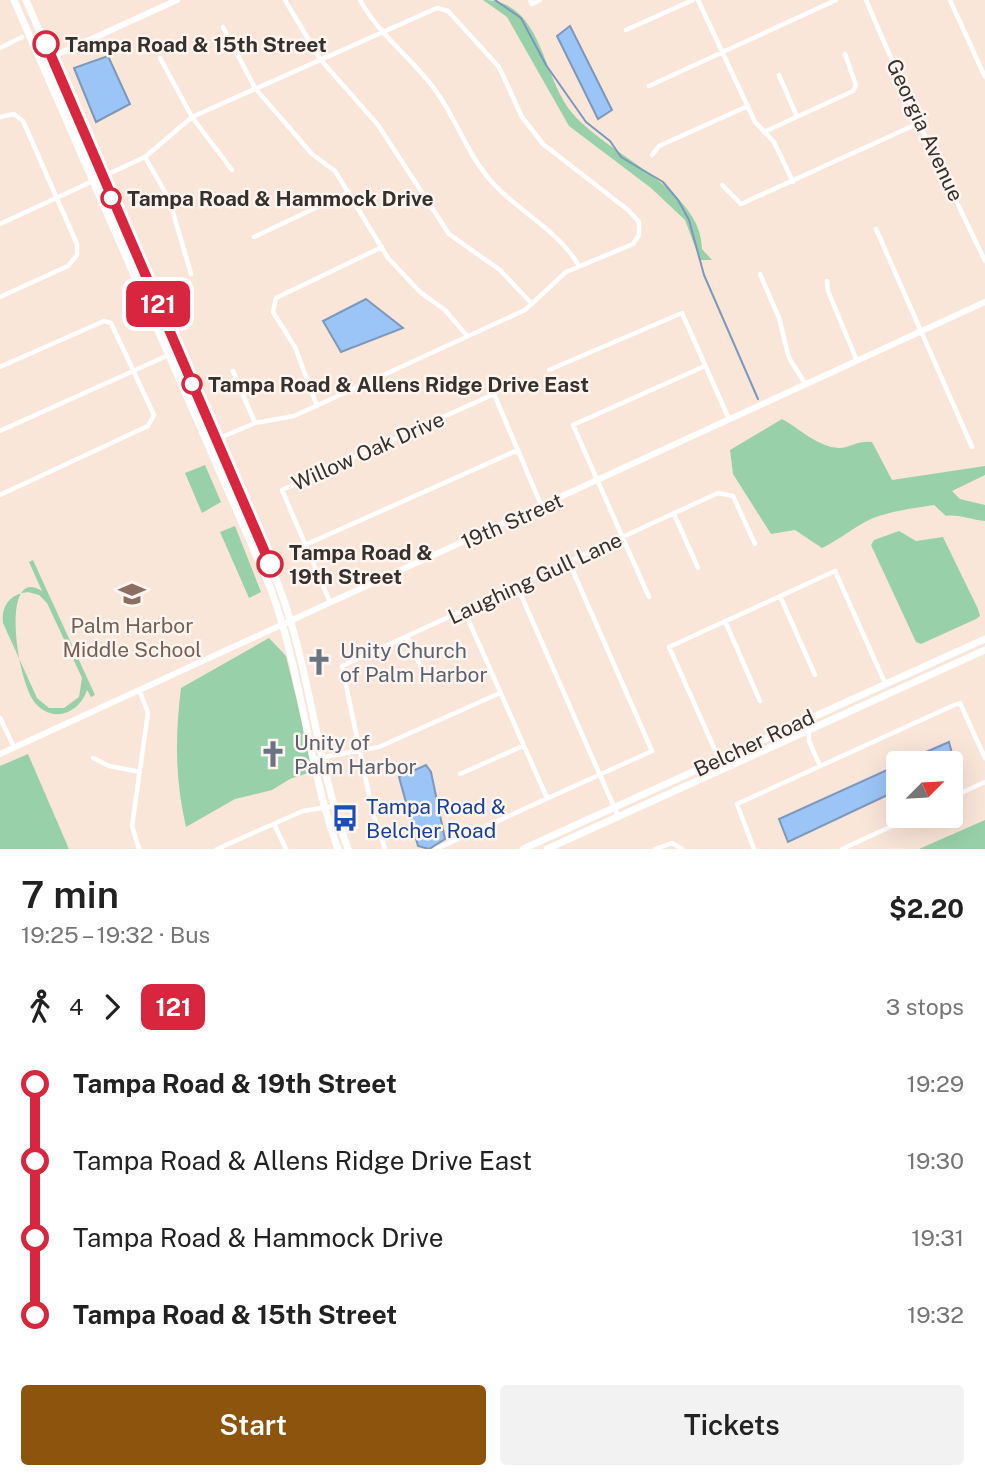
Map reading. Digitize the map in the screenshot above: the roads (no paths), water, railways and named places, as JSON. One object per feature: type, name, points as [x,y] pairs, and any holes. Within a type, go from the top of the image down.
[{"type":"main road","points":[[14,0],[287,624],[325,808],[338,849]]},
{"type":"main road","points":[[26,0],[245,505],[287,624],[334,806],[348,849]]},
{"type":"main road","points":[[237,509],[245,505]]},
{"type":"main road","name":"Belcher Road","points":[[523,849],[538,846],[614,807],[985,639]]},
{"type":"main road","name":"Belcher Road","points":[[547,849],[985,650]]},
{"type":"street","points":[[41,62],[177,0]]},
{"type":"street","points":[[285,0],[320,59],[378,125],[449,233],[500,270],[532,304]]},
{"type":"street","points":[[360,0],[381,31],[438,93],[465,145],[490,181],[562,243],[579,266]]},
{"type":"street","points":[[531,2],[540,0]]},
{"type":"street","points":[[626,30],[695,0],[748,106],[764,132],[774,142],[793,182]]},
{"type":"street","points":[[649,86],[836,0]]},
{"type":"street","name":"Georgia Avenue","points":[[866,0],[919,123],[985,261]]},
{"type":"street","points":[[950,0],[985,77]]},
{"type":"street","points":[[0,224],[145,156],[192,117],[437,8],[448,11],[499,67],[522,117],[543,144],[628,210],[639,222],[639,234],[632,244],[579,266],[553,281],[532,304],[467,337],[294,416],[255,423],[208,443]]},
{"type":"street","points":[[223,27],[255,88],[312,154],[335,171],[403,276],[445,310],[467,337]]},
{"type":"street","points":[[0,48],[22,37]]},
{"type":"street","points":[[764,132],[854,89],[856,85],[845,54]]},
{"type":"street","points":[[160,58],[192,117],[232,170]]},
{"type":"street","points":[[779,75],[797,117]]},
{"type":"street","points":[[652,155],[659,146],[748,106]]},
{"type":"street","points":[[0,117],[14,114],[23,121],[77,244],[77,255],[68,266],[0,297]]},
{"type":"street","points":[[722,185],[741,204],[919,123]]},
{"type":"street","points":[[145,156],[169,199],[191,274]]},
{"type":"street","points":[[254,237],[349,192]]},
{"type":"street","points":[[876,229],[972,447]]},
{"type":"street","points":[[317,406],[295,347],[273,312],[276,298],[382,247]]},
{"type":"street","points":[[760,274],[779,318],[789,358],[807,386]]},
{"type":"street","points":[[827,281],[828,291],[857,362]]},
{"type":"street","name":"19th Street","points":[[0,754],[597,483],[985,302]]},
{"type":"street","points":[[548,370],[682,313],[730,420]]},
{"type":"street","points":[[0,367],[104,321],[111,323],[154,415],[148,426],[0,495]]},
{"type":"street","points":[[0,431],[178,351]]},
{"type":"street","points":[[649,597],[573,425],[705,366]]},
{"type":"street","points":[[233,372],[255,423]]},
{"type":"street","name":"Willow Oak Drive","points":[[331,603],[282,491],[494,394],[542,507]]},
{"type":"street","points":[[305,545],[518,450]]},
{"type":"street","name":"Laughing Gull Lane","points":[[360,751],[342,666],[718,493],[728,492],[733,496],[755,544]]},
{"type":"street","points":[[674,514],[698,568]]},
{"type":"street","points":[[436,849],[652,751],[569,562]]},
{"type":"street","points":[[723,768],[669,647],[835,571],[885,683]]},
{"type":"street","points":[[517,586],[618,816]]},
{"type":"street","points":[[780,596],[816,675]]},
{"type":"street","points":[[464,610],[547,798]]},
{"type":"street","points":[[725,621],[760,701]]},
{"type":"street","points":[[407,636],[421,667]]},
{"type":"street","points":[[139,849],[132,826],[148,713],[140,691]]},
{"type":"street","points":[[314,759],[360,751],[391,742],[500,693]]},
{"type":"street","points":[[754,849],[737,804],[960,703],[985,758]]},
{"type":"street","points":[[0,718],[14,747]]},
{"type":"street","points":[[809,729],[808,741],[820,766]]},
{"type":"street","points":[[460,774],[523,746]]},
{"type":"street","points":[[360,751],[373,814],[385,849]]},
{"type":"street","points":[[93,758],[109,766],[140,772]]},
{"type":"street","points":[[963,792],[985,782]]},
{"type":"street","points":[[217,849],[303,811],[334,806]]},
{"type":"street","points":[[274,824],[286,849]]},
{"type":"street","points":[[842,849],[890,828]]},
{"type":"street","points":[[655,849],[672,843],[682,849]]},
{"type":"water","points":[[570,26],[612,110],[598,119],[557,36]]},
{"type":"water","points":[[108,56],[130,104],[96,122],[74,68]]},
{"type":"water","points":[[366,299],[403,328],[341,352],[323,321]]},
{"type":"water","points":[[949,742],[951,751],[928,751]]},
{"type":"water","points":[[426,765],[431,772],[445,839],[429,849],[418,846],[399,777]]},
{"type":"water","points":[[886,770],[886,796],[788,842],[779,819]]},
{"type":"waterway","points":[[495,0],[521,18],[546,65],[586,122],[610,141],[621,157],[663,182],[678,200],[689,220],[704,275],[758,399]]},
{"type":"place","name":"Tampa Road & 15th Street","points":[[46,44]]},
{"type":"place","name":"Tampa Road & Hammock Drive","points":[[111,198]]},
{"type":"place","name":"Tampa Road & Allens Ridge Drive East","points":[[192,384]]},
{"type":"place","name":"Tampa Road & 19th Street","points":[[270,564]]},
{"type":"place","name":"Palm Harbor Middle School","points":[[132,594]]},
{"type":"place","name":"Unity Church of Palm Harbor","points":[[319,662]]},
{"type":"place","name":"Unity of Palm Harbor","points":[[273,754]]},
{"type":"place","name":"Tampa Road & Belcher Road","points":[[345,818]]}]
